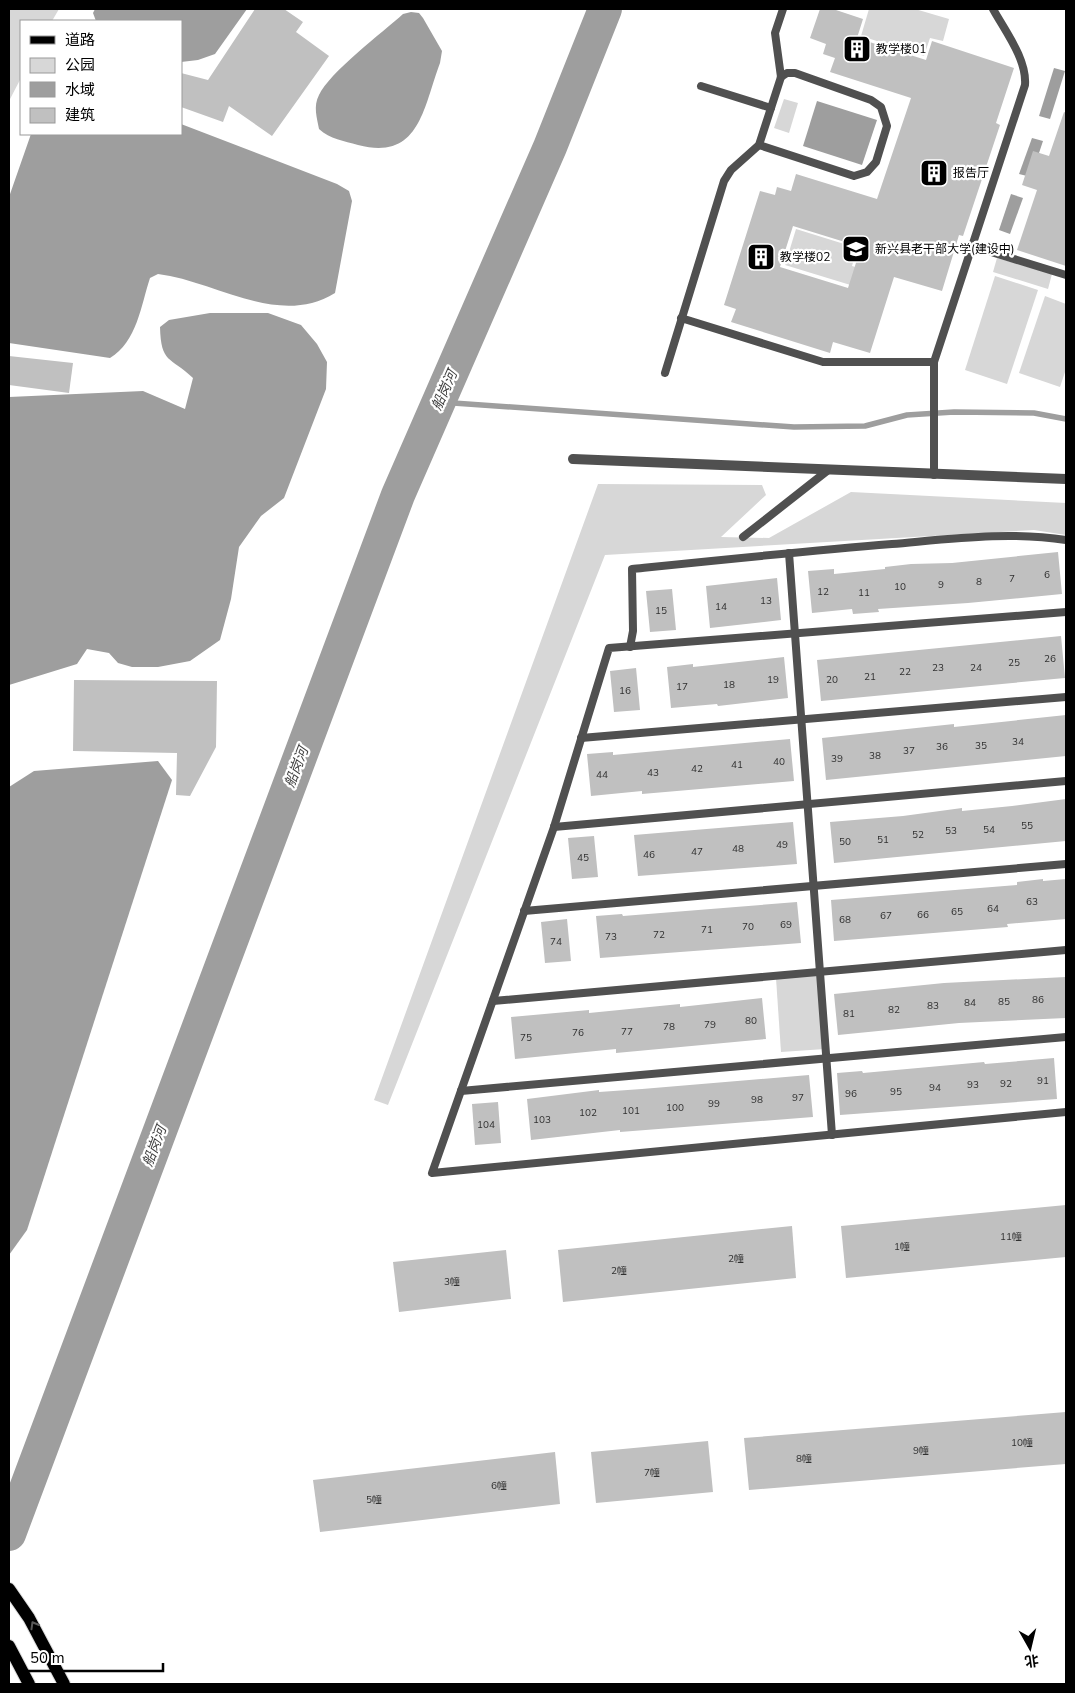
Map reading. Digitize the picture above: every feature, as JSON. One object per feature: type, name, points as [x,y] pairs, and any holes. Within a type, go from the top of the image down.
[{"type":"main road","points":[[9,1588],[30,1618],[64,1684]]},
{"type":"main road","points":[[9,1646],[29,1684]]},
{"type":"street","points":[[573,459],[827,471],[1066,479]]},
{"type":"lane","points":[[664,373],[724,181],[731,170],[759,145],[781,77],[775,32],[783,9]]},
{"type":"lane","points":[[934,475],[934,362],[1025,85],[1026,75],[993,9]]},
{"type":"lane","points":[[759,145],[854,176],[867,172],[876,162],[882,144],[887,126],[885,116],[881,107],[871,100],[795,73],[787,73],[781,77]]},
{"type":"lane","points":[[701,86],[771,108]]},
{"type":"lane","points":[[972,246],[1066,275]]},
{"type":"lane","points":[[681,318],[823,362],[934,362]]},
{"type":"lane","points":[[743,538],[827,471]]},
{"type":"lane","points":[[630,647],[634,632],[632,570],[788,553],[985,536],[1038,536],[1066,540]]},
{"type":"lane","points":[[788,553],[832,1135]]},
{"type":"lane","points":[[1066,612],[609,648],[554,827],[432,1173],[1066,1112]]},
{"type":"lane","points":[[581,738],[1066,698]]},
{"type":"lane","points":[[554,827],[1066,781]]},
{"type":"lane","points":[[524,911],[1066,864]]},
{"type":"lane","points":[[493,1001],[1066,950]]},
{"type":"lane","points":[[461,1091],[1066,1038]]},
{"type":"green space","points":[[9,9],[59,9],[53,20],[20,20],[20,80],[9,101]]},
{"type":"green space","points":[[869,9],[915,9],[949,19],[943,41],[930,38],[924,56],[861,36]]},
{"type":"green space","points":[[784,99],[798,103],[789,133],[774,128]]},
{"type":"green space","points":[[796,229],[857,248],[852,266],[862,269],[857,287],[785,265]]},
{"type":"green space","points":[[997,258],[1052,274],[1048,289],[993,272]]},
{"type":"green space","points":[[995,276],[1038,290],[1007,384],[965,370]]},
{"type":"green space","points":[[1045,296],[1066,304],[1066,369],[1060,387],[1019,373]]},
{"type":"green space","points":[[598,484],[762,485],[766,495],[721,537],[769,538],[851,492],[1066,503],[1066,535],[1034,530],[605,555],[388,1105],[374,1100]]},
{"type":"green space","points":[[820,975],[825,1049],[781,1052],[776,978]]},
{"type":"water","points":[[95,9],[247,9],[215,54],[198,60],[182,62],[182,20],[96,20],[93,13]]},
{"type":"water","points":[[419,13],[423,18],[442,51],[429,97],[416,127],[407,138],[395,145],[379,148],[342,141],[319,129],[316,108],[317,99],[325,86],[345,64],[370,42],[403,14]]},
{"type":"water","points":[[1054,68],[1065,71],[1050,119],[1039,116]]},
{"type":"water","points":[[817,101],[877,120],[862,165],[803,146]]},
{"type":"water","points":[[182,124],[337,184],[349,191],[352,201],[335,293],[313,303],[291,306],[269,304],[180,278],[158,274],[150,278],[141,311],[132,333],[119,351],[110,358],[9,343],[9,197],[31,135],[182,135]]},
{"type":"water","points":[[1032,138],[1043,141],[1031,177],[1019,174]]},
{"type":"water","points":[[1011,194],[1023,198],[1010,234],[999,230]]},
{"type":"water","points":[[210,313],[268,313],[301,325],[317,344],[327,362],[326,389],[284,498],[261,516],[239,547],[231,599],[220,640],[190,661],[158,667],[132,667],[118,663],[109,653],[87,649],[77,664],[9,685],[9,397],[143,391],[185,409],[193,378],[165,354],[162,347],[160,327],[169,320]]},
{"type":"water","points":[[158,761],[172,780],[27,1230],[9,1255],[9,787],[34,771]]},
{"type":"building","points":[[255,9],[284,9],[303,22],[296,32],[329,56],[272,136],[229,106],[223,122],[182,107],[182,73],[208,80]]},
{"type":"building","points":[[820,9],[833,9],[863,19],[857,38],[926,60],[932,41],[1014,68],[996,123],[1000,125],[963,236],[959,235],[942,291],[894,277],[870,353],[833,342],[830,353],[731,322],[736,309],[724,305],[760,191],[775,195],[777,187],[791,191],[796,174],[877,199],[911,98],[830,72],[835,58],[823,54],[826,44],[810,38]],"holes":[[[793,226],[861,247],[848,288],[780,267]]]},
{"type":"building","points":[[1064,112],[1066,113],[1066,266],[1017,250],[1037,190],[1022,185],[1033,151],[1049,156]]},
{"type":"building","points":[[9,356],[73,363],[69,393],[9,385]]},
{"type":"building","points":[[1058,552],[1062,594],[878,609],[879,612],[853,614],[852,609],[812,613],[808,571],[834,569],[834,574],[885,569],[885,567],[911,564],[952,563]]},
{"type":"building","points":[[777,578],[781,620],[710,628],[706,586]]},
{"type":"building","points":[[672,589],[676,630],[650,632],[646,591]]},
{"type":"building","points":[[1061,636],[1065,678],[821,701],[817,660]]},
{"type":"building","points":[[784,657],[788,698],[718,706],[717,704],[671,708],[667,667],[693,664],[693,667]]},
{"type":"building","points":[[636,668],[640,710],[614,712],[610,671]]},
{"type":"building","points":[[74,680],[217,681],[216,747],[190,796],[176,795],[177,753],[73,751]]},
{"type":"building","points":[[1066,715],[1066,756],[826,780],[822,738],[954,724],[954,727]]},
{"type":"building","points":[[790,739],[794,781],[642,794],[642,791],[591,796],[587,754],[613,752],[613,755]]},
{"type":"building","points":[[1066,799],[1066,841],[834,863],[830,822],[903,816],[962,808],[962,811]]},
{"type":"building","points":[[793,822],[797,864],[638,876],[634,835]]},
{"type":"building","points":[[594,836],[598,877],[572,879],[568,838]]},
{"type":"building","points":[[1043,879],[1043,881],[1066,879],[1066,919],[1007,924],[1008,927],[834,941],[831,900],[1017,885],[1017,882]]},
{"type":"building","points":[[797,902],[801,943],[600,958],[596,916],[622,914],[623,916]]},
{"type":"building","points":[[567,919],[571,961],[545,963],[541,922]]},
{"type":"building","points":[[1066,977],[1066,1018],[959,1023],[838,1035],[834,994],[944,983]]},
{"type":"building","points":[[762,998],[766,1039],[616,1053],[616,1049],[515,1059],[511,1017],[589,1010],[589,1013],[680,1004],[680,1007]]},
{"type":"building","points":[[1054,1058],[1057,1099],[840,1115],[837,1073],[862,1071],[863,1073]]},
{"type":"building","points":[[809,1075],[813,1117],[620,1132],[620,1130],[531,1140],[527,1099],[599,1090],[599,1092],[642,1089]]},
{"type":"building","points":[[498,1102],[501,1143],[475,1145],[472,1104]]},
{"type":"building","points":[[1066,1205],[1066,1257],[846,1278],[841,1226]]},
{"type":"building","points":[[792,1226],[796,1278],[563,1302],[558,1250]]},
{"type":"building","points":[[506,1250],[511,1299],[399,1312],[393,1262]]},
{"type":"building","points":[[1066,1412],[1066,1464],[749,1490],[744,1438]]},
{"type":"building","points":[[708,1441],[713,1492],[596,1503],[591,1452]]},
{"type":"building","points":[[555,1452],[560,1504],[320,1532],[313,1480]]},
{"type":"waterway","name":"船岗河","points":[[9,1534],[398,495],[550,147],[605,9]]},
{"type":"waterway","points":[[439,402],[794,427],[865,426],[907,415],[954,412],[1034,413],[1066,419]]},
{"type":"place","name":"教学楼01","points":[[857,49]]},
{"type":"place","name":"报告厅","points":[[934,173]]},
{"type":"place","name":"新兴县老干部大学(建设中)","points":[[856,249]]},
{"type":"place","name":"教学楼02","points":[[761,257]]}]
